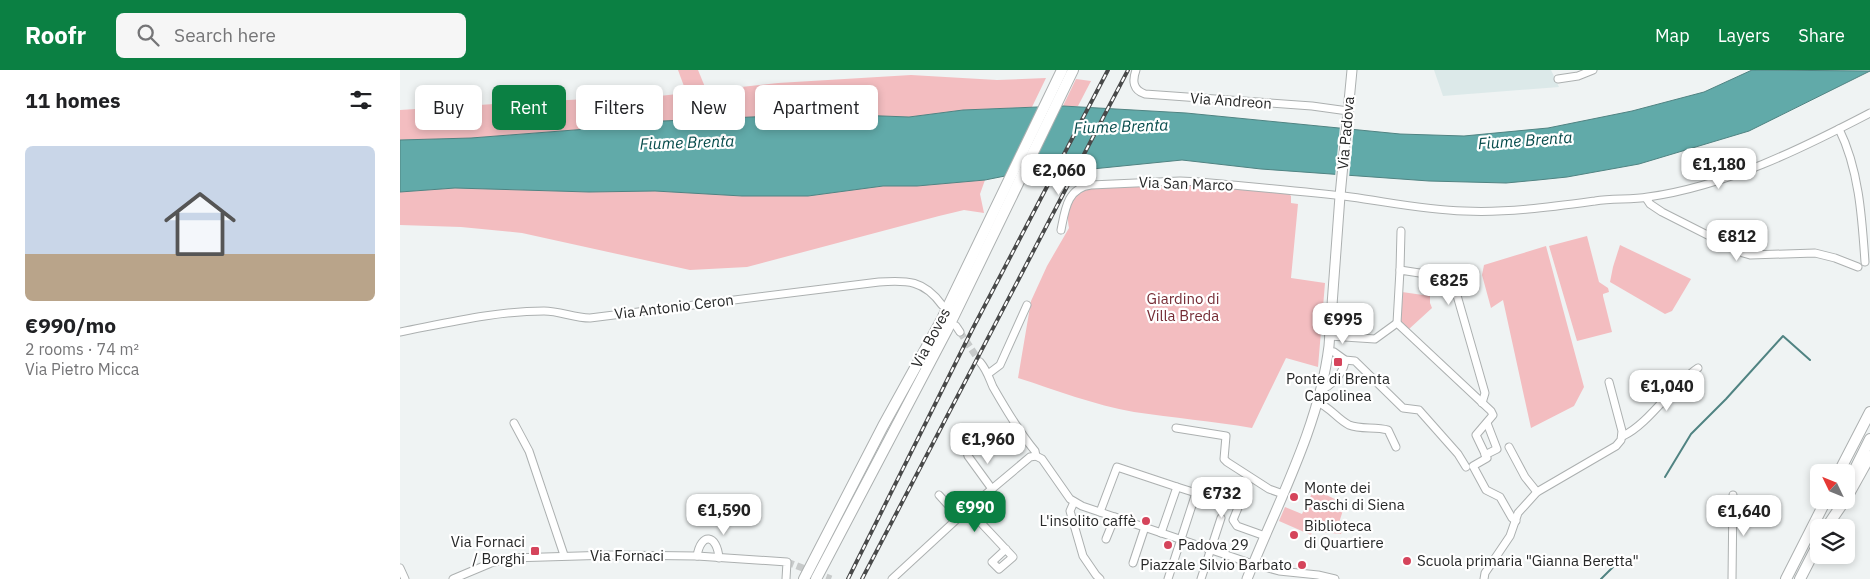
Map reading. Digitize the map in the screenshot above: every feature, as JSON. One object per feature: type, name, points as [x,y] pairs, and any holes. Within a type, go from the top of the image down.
[{"type":"highway","name":"Via Boves","points":[[816,579],[947,330],[1062,70]]},
{"type":"highway","name":"Via Boves","points":[[804,579],[883,426],[1038,144],[1073,70]]},
{"type":"highway","points":[[1843,464],[1870,412]]},
{"type":"highway","points":[[1855,469],[1870,440]]},
{"type":"highway","points":[[1855,483],[1870,456]]},
{"type":"highway","points":[[1786,579],[1821,509]]},
{"type":"highway","points":[[1800,579],[1810,560]]},
{"type":"main road","name":"Via Padova","points":[[1340,192],[1346,113],[1352,70]]},
{"type":"main road","points":[[1247,579],[1295,464],[1321,387],[1330,336],[1340,192]]},
{"type":"street","name":"Via Andreon","points":[[1136,70],[1133,80],[1134,86],[1139,92],[1145,94],[1312,106],[1346,113]]},
{"type":"street","points":[[1558,79],[1578,76],[1593,70]]},
{"type":"street","name":"Via San Marco","points":[[1061,230],[1066,207],[1073,192],[1081,187],[1091,185],[1187,181],[1340,192],[1461,211],[1498,212],[1551,208],[1598,200],[1646,198],[1695,187],[1782,156],[1870,113]]},
{"type":"street","points":[[1839,129],[1850,156],[1857,192],[1865,262]]},
{"type":"street","points":[[1646,198],[1650,204],[1662,212],[1743,253],[1757,255],[1815,253],[1858,267]]},
{"type":"street","points":[[1330,336],[1375,339],[1397,322],[1401,231]]},
{"type":"street","points":[[1400,270],[1452,278],[1486,393],[1482,402]]},
{"type":"street","name":"Via Antonio Ceron","points":[[400,332],[502,314],[551,311],[581,318],[590,318],[879,282],[919,284],[942,305]]},
{"type":"street","points":[[988,374],[1000,366],[1027,305]]},
{"type":"street","points":[[1397,322],[1493,414],[1476,435],[1487,458],[1473,466],[1486,490],[1500,497],[1512,518],[1516,521]]},
{"type":"street","points":[[1328,351],[1334,352],[1345,360],[1355,361],[1403,408],[1419,410],[1458,454],[1466,467]]},
{"type":"street","points":[[1321,387],[1325,388],[1333,382],[1344,367],[1345,360]]},
{"type":"street","points":[[980,362],[994,388],[1039,457],[1074,502],[1253,564],[1279,571],[1333,578]]},
{"type":"street","points":[[1484,579],[1485,573],[1510,536],[1524,505],[1537,492],[1616,446],[1623,436],[1663,401],[1684,378],[1698,368]]},
{"type":"street","points":[[1609,382],[1623,436]]},
{"type":"street","points":[[1317,402],[1328,408],[1348,425],[1388,430],[1396,447]]},
{"type":"street","points":[[514,423],[529,451],[564,556]]},
{"type":"street","points":[[1485,454],[1497,449],[1487,423]]},
{"type":"street","points":[[1177,427],[1226,436],[1226,461],[1249,477],[1283,494]]},
{"type":"street","points":[[977,439],[966,450],[968,456],[992,489]]},
{"type":"street","points":[[1509,447],[1525,477],[1537,492]]},
{"type":"street","points":[[892,579],[992,489],[1030,458],[1039,457]]},
{"type":"street","points":[[1100,512],[1117,467],[1196,493],[1168,579]]},
{"type":"street","points":[[1249,477],[1241,492],[1240,503],[1233,520],[1237,526],[1265,536]]},
{"type":"street","points":[[1161,533],[1177,487]]},
{"type":"street","points":[[1732,579],[1733,495]]},
{"type":"street","points":[[939,496],[959,517]]},
{"type":"street","points":[[1074,502],[1070,511],[1077,538],[1083,556],[1096,578]]},
{"type":"street","points":[[968,509],[1006,550]]},
{"type":"street","points":[[1106,540],[1116,517]]},
{"type":"street","points":[[1201,579],[1221,518]]},
{"type":"street","points":[[1133,563],[1145,527]]},
{"type":"street","points":[[697,556],[699,545],[708,539],[713,540],[717,544],[719,558]]},
{"type":"street","name":"Via Fornaci","points":[[454,579],[500,560],[564,556],[697,556],[787,562],[786,579]]},
{"type":"street","points":[[400,568],[405,579]]},
{"type":"shaded area","points":[[1434,70],[1551,70],[1559,87],[1443,96]]},
{"type":"green space","points":[[678,70],[698,70],[704,85],[684,85]]},
{"type":"green space","points":[[911,75],[997,80],[1046,78],[1032,107],[963,110],[909,117],[878,116],[878,85],[760,85]]},
{"type":"green space","points":[[1076,79],[1091,81],[1078,106],[1063,106]]},
{"type":"green space","points":[[755,86],[755,117],[745,117],[745,87]]},
{"type":"green space","points":[[673,95],[673,121],[663,121],[663,96]]},
{"type":"green space","points":[[566,100],[576,100],[576,130],[471,138],[400,140],[400,110],[415,109],[415,130],[482,130],[482,105],[492,104],[492,130],[566,130]]},
{"type":"green space","points":[[985,180],[980,194],[984,213],[964,210],[747,267],[690,270],[522,233],[461,227],[400,225],[400,192],[455,188],[589,192],[655,191],[742,196],[808,196],[883,186],[917,186]]},
{"type":"green space","name":"Giardino di Villa Breda","points":[[1183,183],[1289,194],[1291,196],[1291,203],[1298,204],[1291,278],[1325,283],[1318,367],[1286,358],[1252,428],[1119,409],[1018,378],[1031,301],[1047,266],[1069,228],[1068,211],[1074,199],[1085,191],[1101,186]]},
{"type":"green space","points":[[1587,236],[1599,282],[1608,288],[1609,292],[1603,294],[1603,296],[1612,332],[1577,341],[1549,246]]},
{"type":"green space","points":[[1620,245],[1691,279],[1672,311],[1665,314],[1610,282]]},
{"type":"green space","points":[[1546,246],[1584,387],[1574,406],[1531,428],[1503,300],[1491,308],[1482,275],[1484,265]]},
{"type":"green space","points":[[1402,292],[1430,296],[1432,308],[1409,329],[1401,321]]},
{"type":"green space","points":[[1314,489],[1345,504],[1337,529],[1342,530],[1341,534],[1312,531],[1311,535],[1279,521],[1285,507],[1302,514]]},
{"type":"water","name":"Fiume Brenta","points":[[1752,70],[1870,71],[1749,131],[1639,164],[1567,177],[1506,183],[1429,181],[1261,169],[1182,160],[1092,169],[1035,170],[985,180],[917,186],[883,186],[808,196],[742,196],[655,191],[589,192],[455,188],[400,192],[400,140],[471,138],[576,130],[663,130],[663,121],[673,121],[673,130],[745,130],[745,117],[755,117],[755,130],[878,130],[878,116],[909,117],[963,110],[1063,106],[1186,113],[1400,134],[1464,136],[1548,128],[1632,111],[1704,92]]},
{"type":"pier","points":[[1340,126],[1354,127],[1349,178],[1335,177]]},
{"type":"waterway","points":[[1665,477],[1691,434],[1726,399],[1783,336],[1810,360]]},
{"type":"waterway","points":[[1601,579],[1613,567]]},
{"type":"tunnel","points":[[960,332],[980,362]]},
{"type":"tunnel","points":[[787,562],[831,579]]},
{"type":"railway","points":[[848,579],[972,330],[1108,70]]},
{"type":"railway","points":[[862,579],[1128,70]]},
{"type":"place","name":"Ponte di Brenta Capolinea","points":[[1338,362]]},
{"type":"place","name":"Monte dei Paschi di Siena","points":[[1294,497]]},
{"type":"place","name":"L'insolito caffè","points":[[1146,521]]},
{"type":"place","name":"Biblioteca di Quartiere","points":[[1294,535]]},
{"type":"place","name":"Padova 29","points":[[1168,545]]},
{"type":"place","name":"Via Fornaci / Borghi","points":[[535,551]]},
{"type":"place","name":"Scuola primaria \"Gianna Beretta\"","points":[[1407,561]]},
{"type":"place","name":"Piazzale Silvio Barbato","points":[[1302,565]]}]
